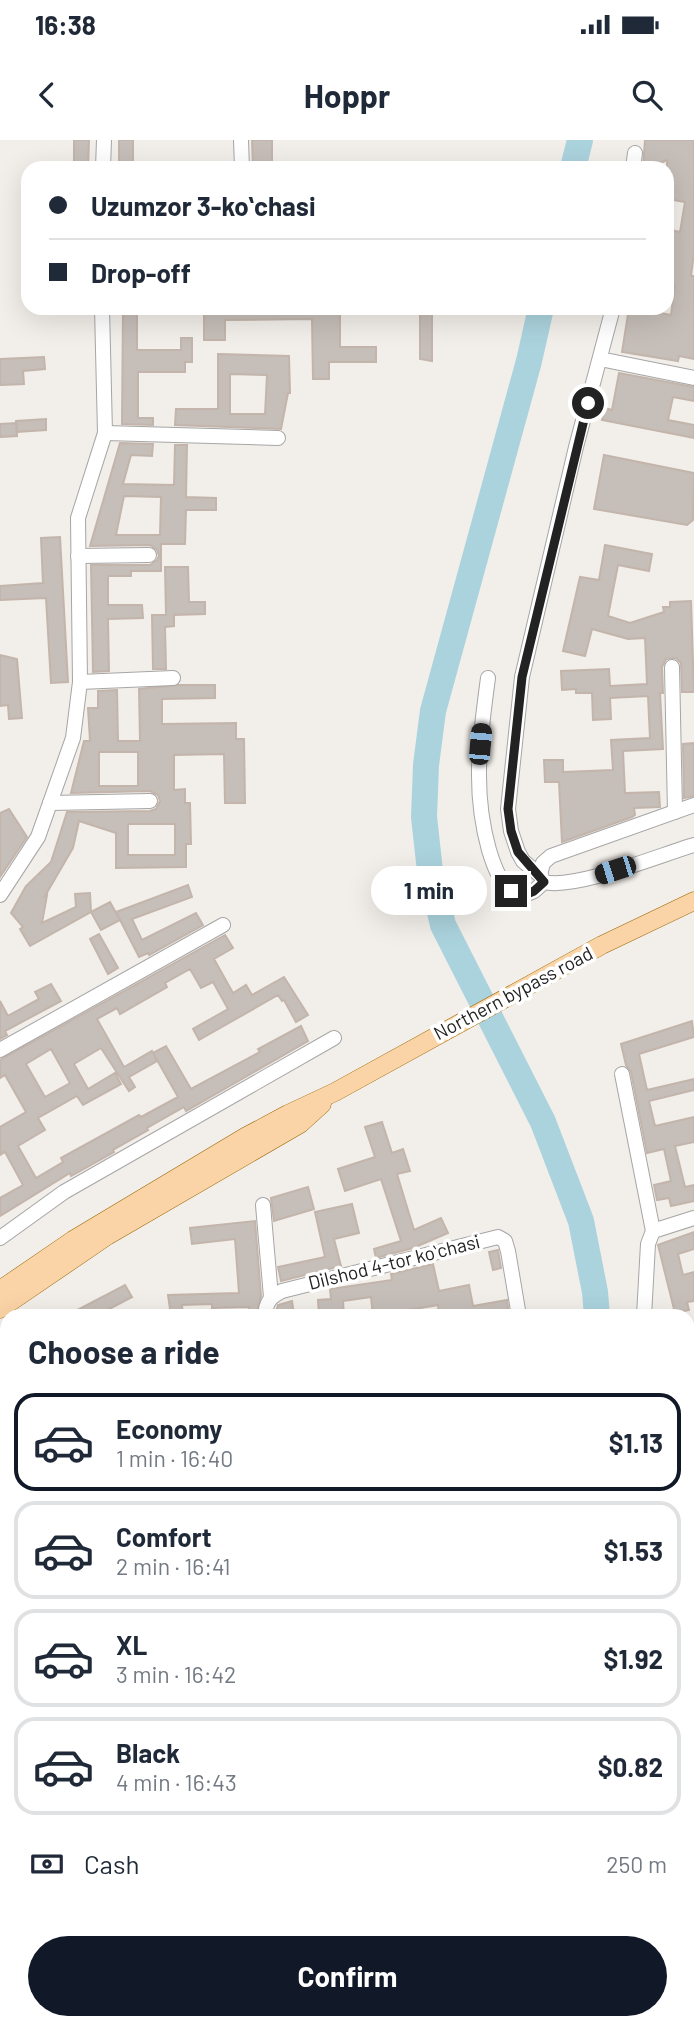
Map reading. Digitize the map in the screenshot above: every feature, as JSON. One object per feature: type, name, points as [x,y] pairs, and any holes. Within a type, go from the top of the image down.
[{"type":"main road","name":"Northern bypass road","points":[[0,1290],[73,1240],[188,1170],[603,945],[694,901]]},
{"type":"main road","name":"Northern bypass road","points":[[0,1309],[107,1237],[300,1124],[335,1092]]},
{"type":"street","points":[[103,161],[104,140]]},
{"type":"street","points":[[241,140],[242,161]]},
{"type":"street","points":[[634,161],[635,153]]},
{"type":"street","points":[[0,895],[38,837],[73,738],[80,682],[78,518],[105,433],[102,315]]},
{"type":"street","points":[[611,315],[576,447],[522,677],[508,809],[511,831],[523,860],[542,878],[558,884],[576,882],[694,845]]},
{"type":"street","points":[[600,359],[694,378]]},
{"type":"street","points":[[105,433],[278,438]]},
{"type":"street","points":[[78,556],[149,555]]},
{"type":"street","points":[[671,667],[675,812]]},
{"type":"street","points":[[80,682],[173,678]]},
{"type":"street","points":[[488,678],[478,765],[478,796],[484,831],[497,872],[501,881],[511,891],[522,896],[534,891],[542,878],[543,863],[551,856],[694,805]]},
{"type":"street","points":[[50,803],[150,801]]},
{"type":"street","points":[[0,1050],[223,925]]},
{"type":"street","points":[[0,1238],[64,1192],[334,1038]]},
{"type":"street","points":[[622,1074],[653,1231],[648,1244],[644,1309]]},
{"type":"street","points":[[263,1205],[271,1297],[266,1309]]},
{"type":"street","points":[[653,1231],[694,1218]]},
{"type":"street","name":"Dilshod 4-tor koʻchasi","points":[[271,1297],[282,1291],[498,1237],[505,1241],[508,1251],[518,1309]]},
{"type":"building","points":[[74,140],[89,140],[88,161],[74,161]]},
{"type":"building","points":[[119,140],[133,140],[133,161],[119,161]]},
{"type":"building","points":[[252,140],[272,140],[272,161],[253,161]]},
{"type":"building","points":[[645,140],[694,140],[694,253],[691,276],[694,276],[694,359],[679,356],[678,361],[622,352],[628,315],[674,315],[674,231],[680,232],[685,202],[674,200],[674,161],[644,161]]},
{"type":"building","points":[[123,315],[137,315],[137,350],[181,350],[181,338],[192,338],[192,362],[185,362],[185,372],[138,372],[138,418],[153,418],[153,425],[122,424]]},
{"type":"building","points":[[204,315],[340,315],[340,347],[376,347],[376,362],[329,362],[329,379],[313,379],[312,319],[225,320],[225,340],[204,340]]},
{"type":"building","points":[[420,315],[432,315],[432,361],[420,359]]},
{"type":"building","points":[[218,354],[289,356],[290,393],[281,429],[175,425],[176,409],[218,409]],"holes":[[[230,374],[267,375],[265,414],[230,414]]]},
{"type":"building","points":[[44,357],[45,369],[23,371],[24,384],[0,385],[0,359]]},
{"type":"building","points":[[619,373],[694,387],[694,401],[673,397],[668,420],[694,425],[694,438],[602,420],[605,408],[612,410]]},
{"type":"building","points":[[46,419],[46,430],[17,432],[16,421]]},
{"type":"building","points":[[16,423],[17,436],[0,437],[0,424]]},
{"type":"building","points":[[120,443],[153,444],[152,456],[131,455],[123,484],[174,485],[175,445],[187,445],[186,497],[216,498],[216,510],[186,510],[185,544],[161,544],[161,571],[131,571],[131,576],[108,576],[108,605],[142,605],[143,618],[108,619],[109,671],[93,672],[91,565],[150,565],[159,556],[157,550],[150,545],[90,546]],"holes":[[[124,496],[161,497],[160,535],[116,535]]]},
{"type":"building","points":[[604,455],[694,473],[693,520],[687,525],[594,509]]},
{"type":"building","points":[[60,537],[68,682],[51,683],[46,598],[0,600],[0,586],[43,583],[41,538]]},
{"type":"building","points":[[605,545],[652,554],[649,571],[618,565],[608,616],[630,623],[664,612],[663,607],[670,607],[670,602],[691,601],[694,692],[682,692],[681,663],[676,658],[666,659],[662,667],[663,693],[660,693],[663,749],[623,751],[625,793],[659,792],[660,807],[634,808],[635,815],[632,817],[562,842],[559,782],[545,782],[544,760],[563,760],[563,772],[613,770],[611,740],[650,738],[648,696],[610,698],[611,719],[593,720],[592,693],[576,693],[576,689],[562,690],[561,671],[609,669],[610,686],[647,684],[645,638],[628,639],[592,629],[585,656],[563,651],[580,577],[599,580]]},
{"type":"building","points":[[165,567],[188,567],[189,602],[205,602],[205,614],[174,615],[174,626],[165,627],[166,669],[153,669],[152,615],[166,615]]},
{"type":"building","points":[[0,655],[17,659],[22,718],[9,719],[8,705],[0,706]]},
{"type":"building","points":[[215,685],[215,698],[162,699],[162,724],[236,723],[236,739],[244,739],[245,803],[225,803],[224,754],[174,755],[174,790],[185,789],[185,803],[190,803],[191,844],[186,844],[186,867],[116,868],[116,833],[79,821],[73,848],[45,896],[47,895],[42,923],[76,907],[75,894],[90,893],[91,912],[30,946],[20,929],[23,927],[11,913],[26,886],[51,862],[67,812],[150,811],[156,809],[160,801],[158,795],[150,791],[71,793],[84,741],[90,741],[88,708],[98,708],[98,691],[117,690],[118,741],[140,741],[139,689]],"holes":[[[99,752],[138,752],[138,786],[99,786]],[[128,824],[175,824],[175,855],[128,855]]]},
{"type":"building","points":[[694,743],[694,796],[684,798],[683,744]]},
{"type":"building","points":[[9,809],[27,837],[0,877],[0,813]]},
{"type":"building","points":[[188,885],[192,897],[132,919],[142,940],[196,913],[203,925],[149,955],[148,953],[139,957],[116,912]]},
{"type":"building","points":[[110,902],[120,920],[101,930],[91,912]]},
{"type":"building","points":[[99,934],[118,968],[108,974],[90,939]]},
{"type":"building","points":[[225,935],[233,948],[214,959],[233,993],[246,985],[252,995],[284,977],[308,1015],[296,1022],[284,1000],[278,995],[199,1040],[193,1029],[228,1009],[213,982],[201,988],[190,969],[165,983],[167,987],[120,1014],[117,1008],[97,1019],[124,1067],[166,1046],[191,1089],[260,1052],[258,1049],[301,1026],[308,1041],[186,1111],[184,1107],[147,1128],[148,1130],[113,1150],[114,1152],[71,1176],[70,1173],[0,1216],[0,1198],[23,1185],[5,1152],[0,1155],[0,1127],[26,1112],[5,1075],[0,1078],[0,1060]],"holes":[[[101,1048],[129,1091],[135,1087],[129,1077],[157,1061],[153,1053],[178,1097],[61,1158],[63,1162],[36,1178],[18,1146],[45,1130],[38,1118],[77,1096],[83,1105],[121,1084],[115,1073],[88,1089],[74,1064]],[[51,1049],[70,1083],[45,1097],[26,1064]]]},
{"type":"building","points":[[51,984],[61,1001],[5,1031],[7,1035],[0,1039],[0,1001],[8,1016],[39,999],[35,992]]},
{"type":"building","points":[[692,1021],[694,1037],[639,1054],[647,1090],[694,1079],[694,1090],[649,1101],[655,1126],[694,1117],[694,1142],[675,1146],[685,1187],[694,1185],[694,1201],[671,1206],[669,1198],[657,1200],[654,1185],[671,1181],[664,1149],[647,1153],[631,1072],[626,1065],[621,1044]]},
{"type":"building","points":[[382,1122],[392,1153],[403,1149],[410,1171],[397,1174],[414,1230],[441,1218],[448,1233],[413,1248],[376,1258],[374,1249],[401,1241],[381,1179],[345,1191],[338,1169],[375,1157],[365,1127]]},
{"type":"building","points":[[308,1187],[314,1209],[274,1221],[271,1198]]},
{"type":"building","points":[[352,1204],[359,1233],[334,1239],[341,1266],[281,1281],[278,1267],[325,1257],[315,1212]]},
{"type":"building","points":[[255,1221],[261,1296],[258,1309],[212,1308],[212,1304],[182,1305],[182,1309],[170,1309],[168,1295],[239,1293],[235,1239],[192,1244],[190,1228]]},
{"type":"building","points":[[694,1232],[694,1249],[678,1254],[683,1275],[694,1272],[694,1301],[687,1302],[689,1309],[674,1309],[658,1245]]},
{"type":"building","points":[[498,1250],[501,1268],[493,1270],[489,1252]]},
{"type":"building","points":[[433,1264],[439,1291],[469,1285],[473,1306],[507,1300],[508,1309],[438,1309],[438,1305],[414,1309],[372,1309],[371,1297],[343,1301],[344,1309],[319,1309],[318,1300],[331,1299],[330,1289],[392,1280],[391,1274]]},
{"type":"building","points":[[125,1285],[132,1297],[109,1309],[79,1309]]},
{"type":"building","points":[[292,1301],[293,1309],[277,1309],[278,1305]]},
{"type":"waterway","points":[[575,161],[580,140]]},
{"type":"waterway","points":[[539,315],[433,711],[426,765],[424,817],[430,871],[443,925],[543,1122],[581,1221],[596,1309]]},
{"type":"route","points":[[511,891],[522,896],[534,891],[544,882],[518,852],[508,809],[522,677],[588,403]]}]
